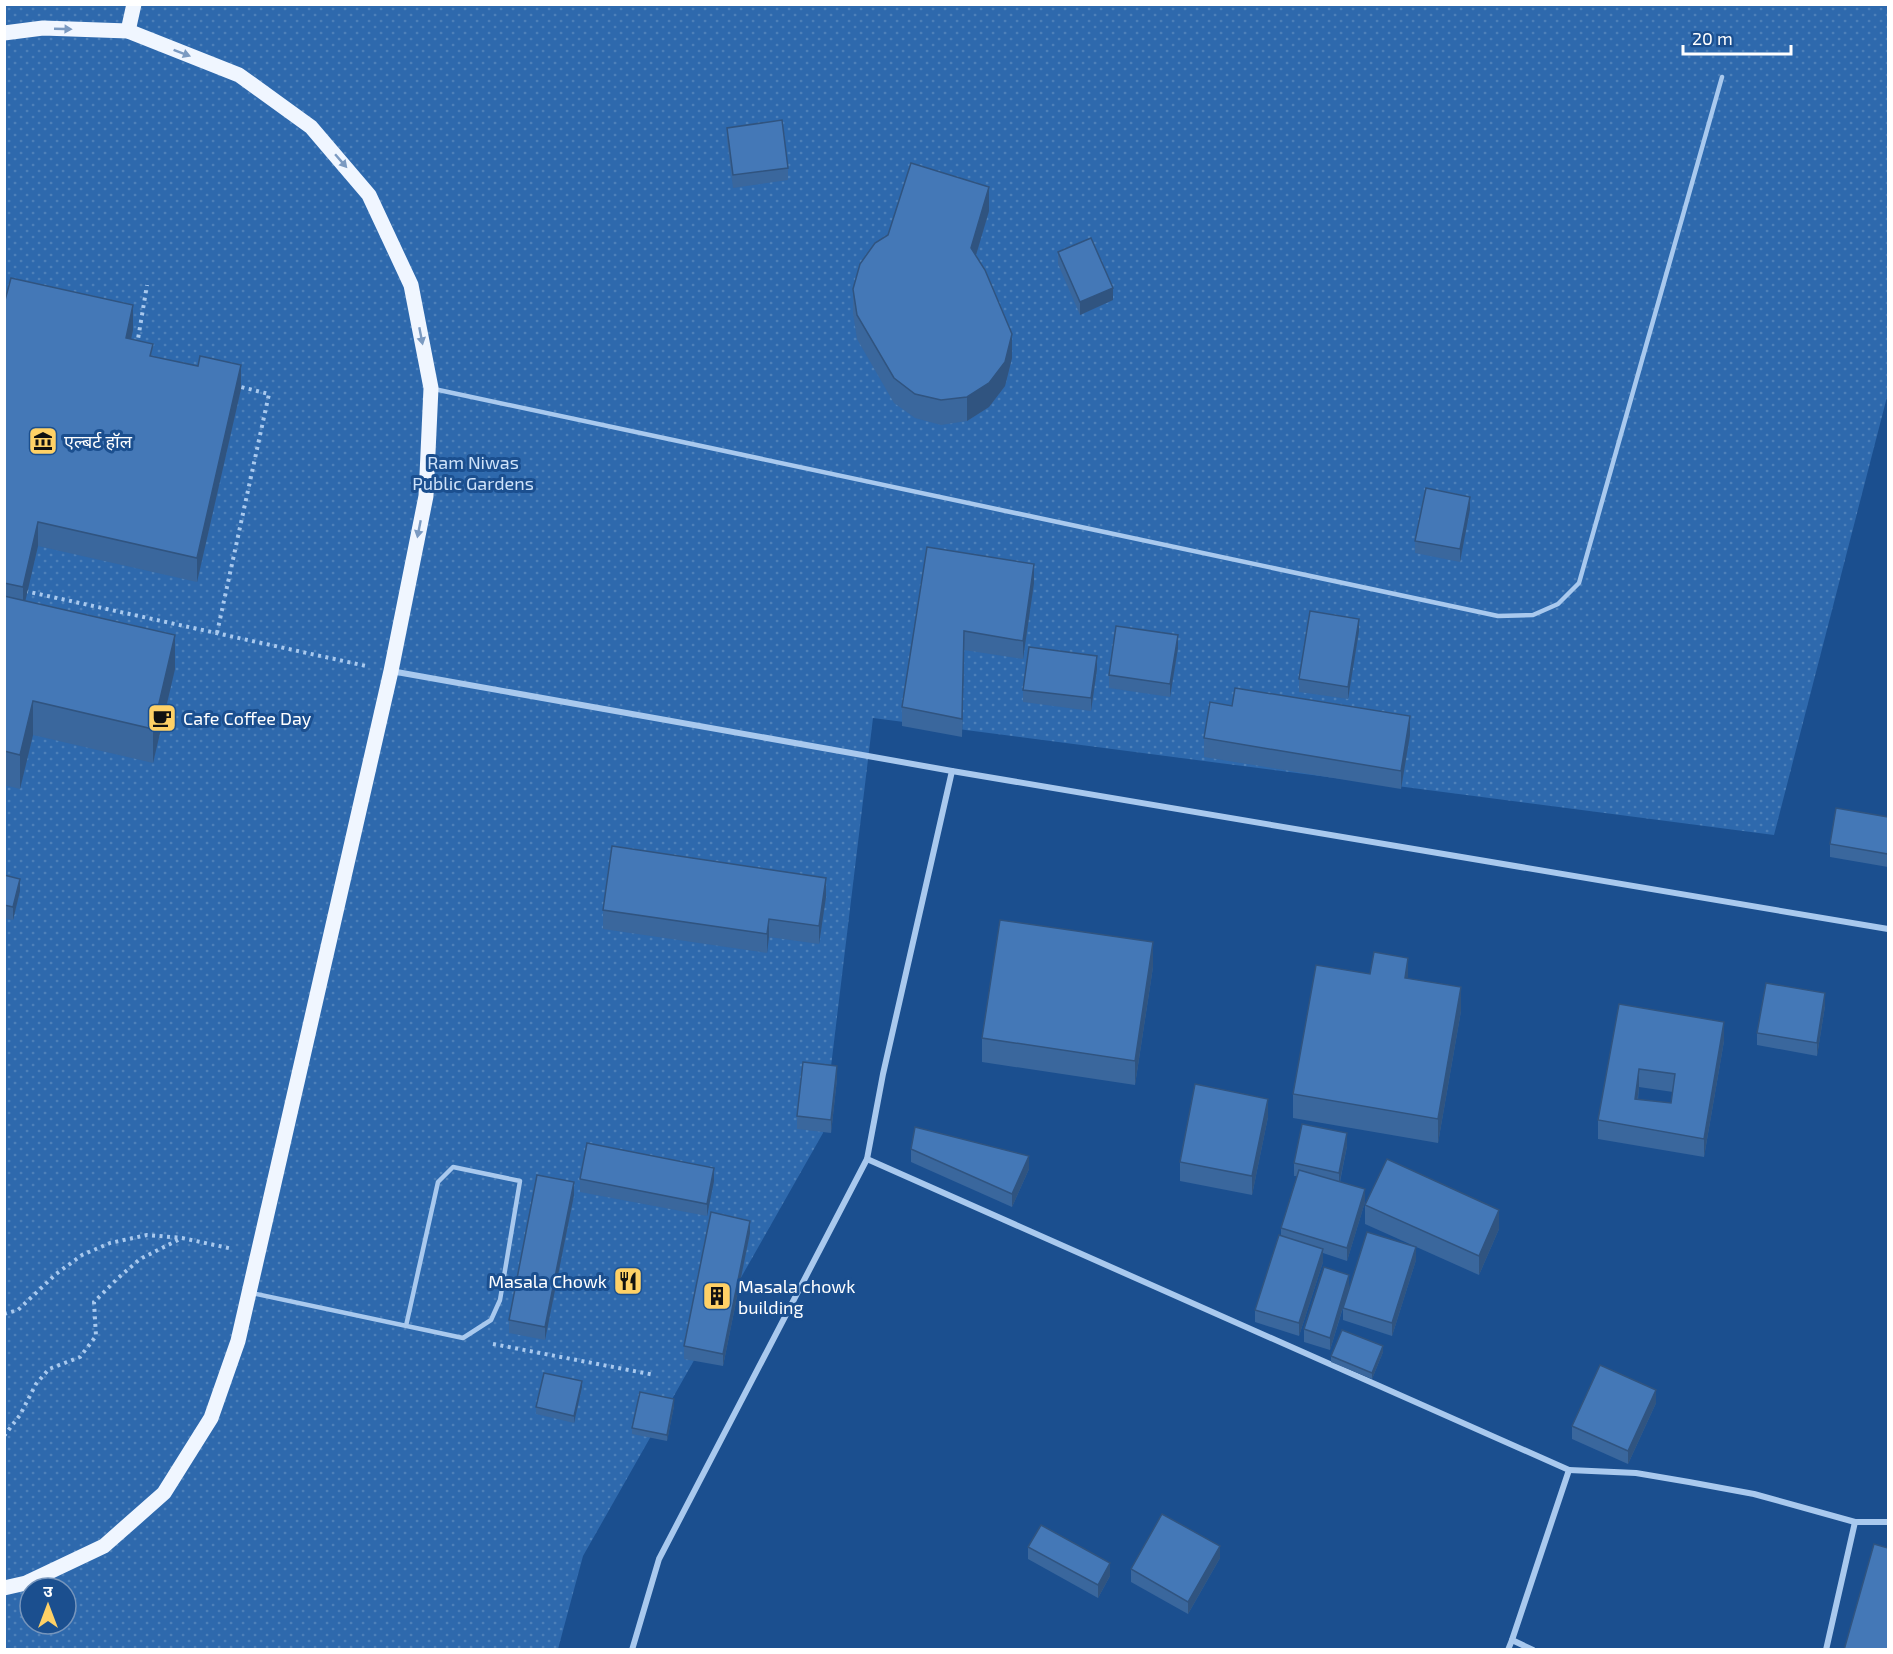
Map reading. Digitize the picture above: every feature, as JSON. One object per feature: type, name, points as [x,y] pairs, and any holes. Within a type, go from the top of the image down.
[{"type":"main road","points":[[128,32],[134,4]]},
{"type":"main road","points":[[4,33],[43,28],[128,32],[239,75],[311,127],[369,195],[411,285],[431,388],[426,496],[390,671],[238,1341],[211,1418],[164,1493],[104,1546],[26,1583],[4,1588]]},
{"type":"street","points":[[390,671],[952,771],[1888,929]]},
{"type":"street","points":[[632,1650],[659,1559],[867,1159],[883,1074],[952,771]]},
{"type":"street","points":[[867,1159],[1569,1470],[1636,1473],[1754,1494],[1855,1522],[1888,1522]]},
{"type":"street","points":[[1508,1650],[1569,1470]]},
{"type":"street","points":[[1826,1650],[1855,1522]]},
{"type":"street","points":[[1512,1640],[1533,1650]]},
{"type":"lane","points":[[431,388],[1498,616],[1533,615],[1558,604],[1579,583],[1722,77]]},
{"type":"lane","points":[[249,1293],[405,1326],[463,1338],[491,1320],[500,1300],[520,1181],[453,1167],[438,1182],[405,1326]]},
{"type":"path","points":[[136,350],[147,285]]},
{"type":"path","points":[[218,633],[269,394],[236,385]]},
{"type":"path","points":[[16,590],[390,671]]},
{"type":"path","points":[[4,1314],[18,1310],[56,1274],[82,1255],[110,1243],[147,1236],[182,1239],[258,1255]]},
{"type":"path","points":[[4,1436],[20,1415],[36,1384],[49,1369],[80,1357],[96,1336],[94,1302],[117,1278],[140,1259],[182,1239]]},
{"type":"path","points":[[463,1338],[655,1375]]},
{"type":"green space","name":"Ram Niwas Public Gardens","points":[[5,5],[1888,5],[1888,393],[1774,835],[873,718],[823,1133],[583,1556],[558,1649],[5,1650]]},
{"type":"building","points":[[782,120],[788,168],[733,175],[727,128]]},
{"type":"building","points":[[911,163],[989,187],[971,248],[985,270],[1012,334],[1005,362],[989,383],[967,397],[941,400],[915,394],[894,378],[857,315],[853,289],[860,264],[875,243],[888,235]]},
{"type":"building","points":[[1091,238],[1113,288],[1080,302],[1058,252]]},
{"type":"building","points":[[11,278],[133,305],[126,338],[153,344],[150,356],[198,366],[200,356],[241,365],[197,558],[38,522],[23,587],[4,583],[4,304]]},
{"type":"building","points":[[1426,488],[1470,497],[1460,549],[1415,541]]},
{"type":"building","points":[[927,547],[1034,564],[1023,641],[964,631],[962,719],[902,707]]},
{"type":"building","points":[[4,596],[175,635],[153,729],[33,701],[20,755],[4,751]]},
{"type":"building","points":[[1310,611],[1359,619],[1348,687],[1299,679]]},
{"type":"building","points":[[1116,626],[1178,635],[1170,684],[1109,675]]},
{"type":"building","points":[[1029,647],[1097,656],[1091,698],[1023,690]]},
{"type":"building","points":[[1235,688],[1410,716],[1401,771],[1204,738],[1210,702],[1232,706]]},
{"type":"building","points":[[1836,808],[1888,817],[1888,854],[1830,844]]},
{"type":"building","points":[[612,846],[826,878],[819,926],[769,919],[767,934],[603,910]]},
{"type":"building","points":[[4,875],[20,879],[13,907],[4,905]]},
{"type":"building","points":[[1000,920],[1153,942],[1135,1061],[982,1038]]},
{"type":"building","points":[[1374,952],[1408,958],[1405,978],[1461,987],[1438,1119],[1293,1094],[1316,965],[1370,974]]},
{"type":"building","points":[[1766,983],[1825,993],[1817,1043],[1757,1033]]},
{"type":"building","points":[[1619,1004],[1724,1022],[1704,1139],[1598,1120]],"holes":[[[1639,1069],[1675,1074],[1671,1103],[1635,1099]]]},
{"type":"building","points":[[803,1062],[837,1066],[831,1120],[797,1116]]},
{"type":"building","points":[[1195,1084],[1268,1099],[1252,1176],[1180,1162]]},
{"type":"building","points":[[1302,1124],[1347,1133],[1339,1173],[1294,1163]]},
{"type":"building","points":[[915,1127],[1029,1156],[1012,1194],[911,1149]]},
{"type":"building","points":[[587,1143],[714,1168],[707,1204],[580,1179]]},
{"type":"building","points":[[1387,1159],[1499,1210],[1479,1256],[1365,1205]]},
{"type":"building","points":[[1299,1170],[1365,1189],[1347,1248],[1281,1228]]},
{"type":"building","points":[[537,1175],[574,1182],[545,1327],[509,1320]]},
{"type":"building","name":"Masala chowk building","points":[[711,1212],[750,1221],[723,1354],[684,1346]]},
{"type":"building","points":[[1367,1232],[1416,1247],[1392,1323],[1343,1308]]},
{"type":"building","points":[[1279,1235],[1323,1249],[1299,1323],[1255,1310]]},
{"type":"building","points":[[1324,1267],[1349,1275],[1330,1338],[1304,1329]]},
{"type":"building","points":[[1342,1330],[1383,1346],[1372,1373],[1331,1356]]},
{"type":"building","points":[[1600,1365],[1656,1390],[1628,1451],[1572,1426]]},
{"type":"building","points":[[544,1373],[582,1381],[574,1416],[536,1407]]},
{"type":"building","points":[[640,1392],[674,1399],[667,1435],[632,1428]]},
{"type":"building","points":[[1162,1514],[1220,1546],[1188,1602],[1131,1569]]},
{"type":"building","points":[[1041,1525],[1110,1563],[1098,1585],[1028,1547]]},
{"type":"building","points":[[1874,1544],[1888,1548],[1888,1650],[1844,1650]]},
{"type":"place","name":"एल्बर्ट हॉल","points":[[43,441]]},
{"type":"place","name":"Cafe Coffee Day","points":[[162,718]]},
{"type":"place","name":"Masala Chowk","points":[[628,1281]]},
{"type":"place","name":"Masala chowk building","points":[[717,1296]]}]
